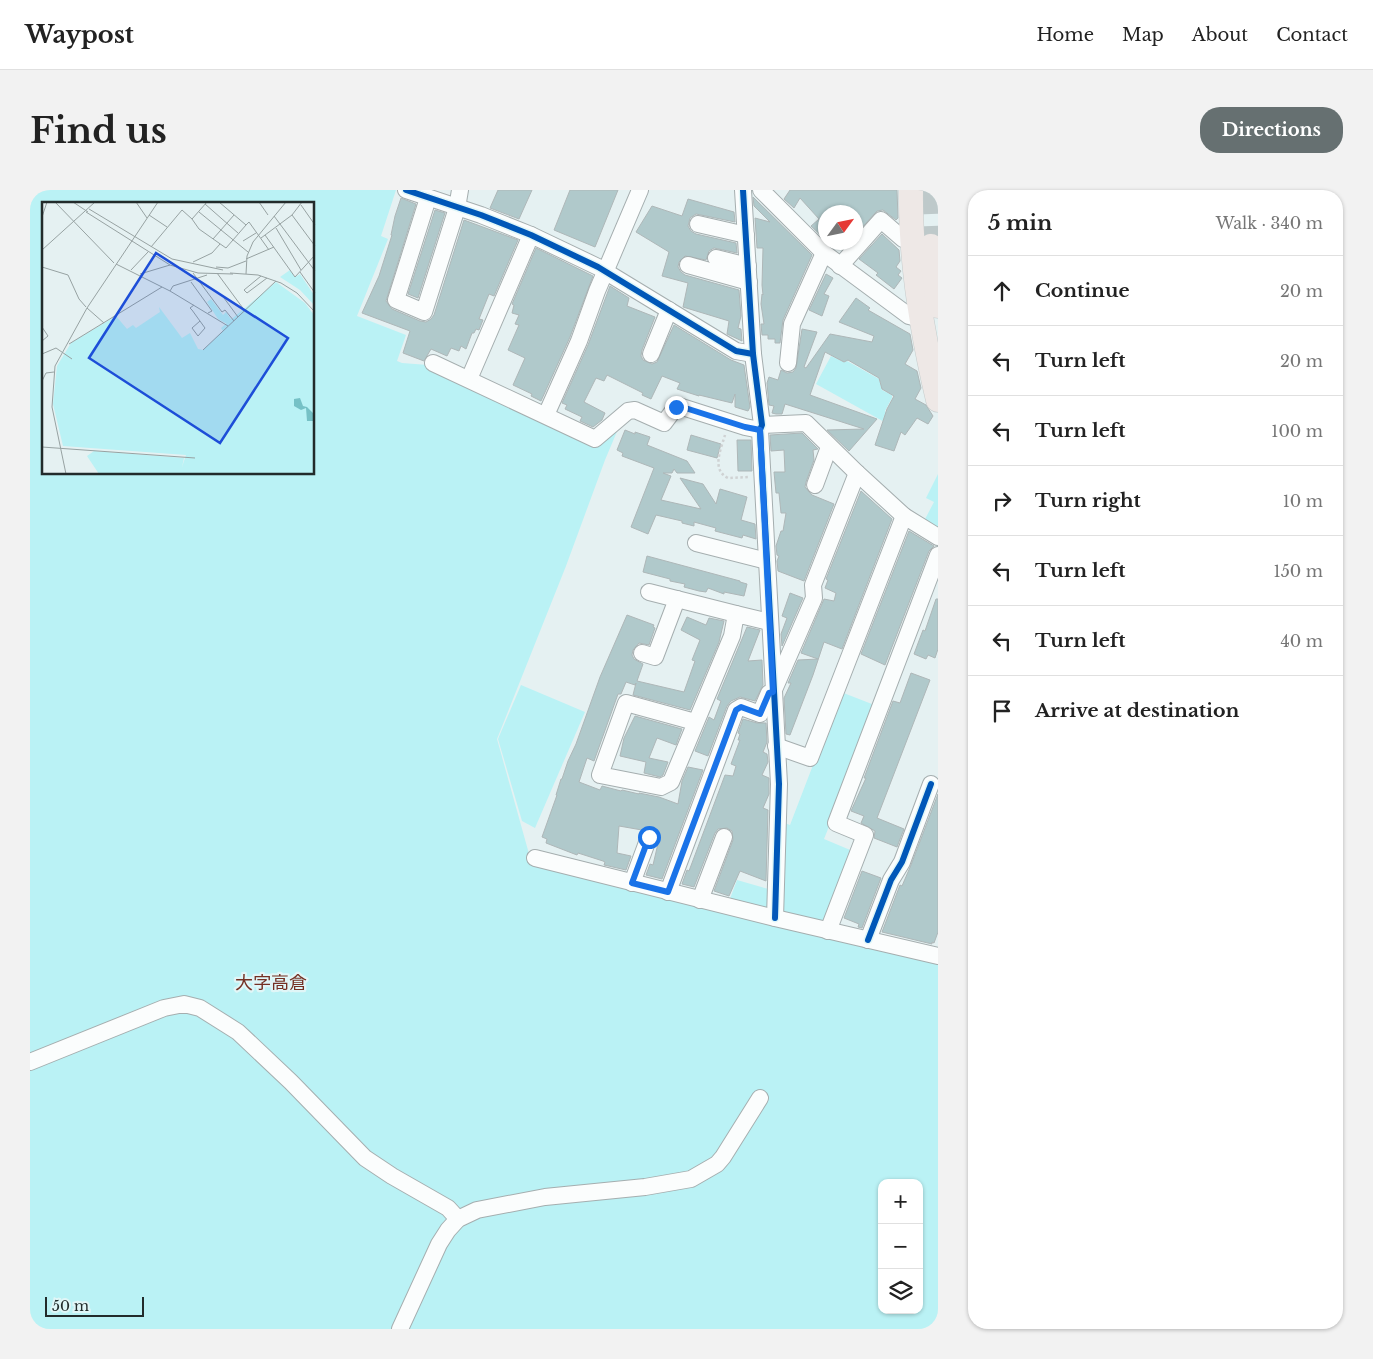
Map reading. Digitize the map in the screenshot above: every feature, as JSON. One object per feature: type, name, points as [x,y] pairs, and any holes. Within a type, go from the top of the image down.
[{"type":"highway","points":[[911,190],[924,238],[929,313],[938,399]]},
{"type":"street","points":[[406,190],[481,215],[532,235],[606,271],[736,351],[753,354]]},
{"type":"street","points":[[428,198],[396,300],[424,312],[460,190]]},
{"type":"street","points":[[546,415],[576,349],[640,190]]},
{"type":"street","points":[[743,190],[753,354],[761,428],[778,784],[775,918]]},
{"type":"street","points":[[761,190],[824,253],[840,266],[909,316],[929,313]]},
{"type":"street","points":[[840,266],[881,220],[903,239],[924,238]]},
{"type":"street","points":[[698,224],[746,235]]},
{"type":"street","points":[[469,379],[532,235]]},
{"type":"street","points":[[788,363],[792,324],[824,253]]},
{"type":"street","points":[[716,258],[748,274]]},
{"type":"street","points":[[688,266],[748,274]]},
{"type":"street","points":[[651,354],[668,310]]},
{"type":"street","points":[[433,363],[595,439],[628,411],[631,410],[664,422],[679,406],[730,422],[761,428],[806,423],[856,473],[904,516],[938,537]]},
{"type":"street","points":[[815,485],[829,447]]},
{"type":"street","points":[[668,892],[736,710],[741,707],[760,714],[769,693],[773,692],[814,598],[813,584],[856,473]]},
{"type":"street","points":[[776,746],[810,758],[904,516]]},
{"type":"street","points":[[696,543],[767,561]]},
{"type":"street","points":[[828,931],[865,835],[836,823],[938,555]]},
{"type":"street","points":[[650,592],[769,622]]},
{"type":"street","points":[[642,653],[655,657],[677,599]]},
{"type":"street","points":[[695,722],[626,703],[600,775],[661,787],[671,782],[732,636],[736,614]]},
{"type":"street","points":[[868,940],[891,880],[902,862],[931,784]]},
{"type":"street","points":[[632,883],[649,837]]},
{"type":"street","points":[[700,900],[724,837]]},
{"type":"street","points":[[535,858],[700,900],[938,956]]},
{"type":"street","points":[[30,1062],[164,1008],[184,1004],[200,1008],[238,1032],[291,1082],[365,1158],[448,1208],[458,1219]]},
{"type":"street","points":[[400,1329],[439,1244],[458,1219],[477,1210],[545,1197],[645,1187],[691,1179],[717,1164],[723,1157],[760,1098]]},
{"type":"path","points":[[730,422],[720,454],[719,464],[721,473],[728,478],[763,476]]},
{"type":"shaded area","points":[[30,190],[396,190],[381,236],[388,239],[357,316],[406,335],[397,361],[428,365],[436,373],[456,378],[595,444],[621,422],[497,739],[531,861],[938,960],[938,1329],[30,1329]]},
{"type":"shaded area","points":[[831,356],[844,362],[847,361],[879,379],[884,385],[882,390],[892,395],[885,411],[897,429],[816,384]]},
{"type":"shaded area","points":[[938,474],[938,527],[933,529],[923,523],[934,502],[926,498]]},
{"type":"shaded area","points":[[521,685],[585,712],[535,828],[522,821],[498,739]]},
{"type":"shaded area","points":[[841,692],[877,706],[824,839],[855,852],[828,920],[820,925],[785,916],[781,910],[782,822],[790,825]]},
{"type":"shaded area","points":[[737,880],[772,890],[771,909],[728,904]]},
{"type":"building","points":[[498,190],[532,190],[519,219],[490,208]]},
{"type":"building","points":[[570,190],[618,190],[595,247],[554,230]]},
{"type":"building","points":[[790,190],[897,190],[898,218],[896,220],[883,210],[877,211],[863,226],[863,205],[818,205],[818,218],[800,198],[794,208],[784,199]]},
{"type":"building","points":[[753,197],[812,255],[783,320],[780,343],[775,343],[775,339],[768,339],[768,335],[762,335],[761,324],[764,324],[761,304],[763,295],[763,248],[757,248],[755,218],[770,222],[754,206]]},
{"type":"building","points":[[401,198],[416,204],[386,301],[392,309],[420,321],[426,322],[434,315],[464,220],[518,240],[494,296],[489,294],[479,319],[483,320],[479,330],[476,329],[472,333],[466,349],[461,346],[459,351],[451,348],[447,356],[431,349],[424,361],[403,353],[410,331],[362,313],[379,276]]},
{"type":"building","points":[[688,199],[734,212],[735,222],[696,214],[690,218],[688,226],[696,234],[736,243],[737,253],[714,248],[709,251],[706,260],[685,256],[679,262],[678,267],[685,275],[739,290],[741,316],[738,328],[741,329],[742,341],[727,334],[729,321],[683,307],[688,283],[662,276],[669,252],[636,232],[652,206],[682,216]]},
{"type":"building","points":[[435,210],[445,213],[418,298],[408,294]]},
{"type":"building","points":[[818,220],[818,233],[811,226]]},
{"type":"building","points":[[882,234],[899,250],[900,261],[896,267],[901,271],[898,275],[902,278],[894,289],[876,275],[878,273],[859,259]]},
{"type":"building","points":[[536,248],[593,276],[570,337],[541,401],[531,396],[532,394],[513,385],[525,358],[508,350],[519,325],[515,324],[519,315],[512,313],[514,305],[512,304]]},
{"type":"building","points":[[826,274],[833,278],[824,294],[829,296],[822,316],[809,310]]},
{"type":"building","points":[[610,286],[629,298],[627,306],[655,317],[642,350],[641,356],[643,360],[652,364],[657,362],[674,325],[731,360],[744,365],[750,407],[748,411],[735,407],[735,394],[732,403],[699,396],[677,389],[680,383],[662,376],[651,399],[607,375],[604,381],[596,378],[584,402],[605,413],[602,420],[593,427],[580,421],[582,417],[565,409],[567,405],[562,403],[588,345]]},
{"type":"building","points":[[856,298],[870,308],[868,310],[910,334],[913,350],[905,364],[917,371],[921,388],[915,399],[926,405],[933,416],[928,424],[917,418],[905,435],[901,432],[894,451],[875,445],[887,409],[894,396],[882,389],[879,378],[848,360],[844,362],[825,352],[810,395],[877,419],[849,451],[827,430],[864,429],[785,404],[782,414],[772,413],[774,406],[769,405],[767,383],[769,377],[778,380],[781,370],[787,373],[793,372],[796,368],[802,329],[817,332],[804,367],[806,368],[830,334],[872,342],[874,336],[839,322]]},
{"type":"building","points":[[625,430],[650,437],[647,445],[687,461],[695,473],[677,473],[674,469],[672,473],[663,473],[671,476],[661,500],[701,509],[680,478],[703,484],[716,504],[720,489],[747,497],[741,520],[755,524],[756,539],[743,535],[742,538],[715,531],[716,528],[694,522],[694,526],[656,515],[648,534],[631,527],[654,468],[622,456],[623,453],[617,450]]},
{"type":"building","points":[[802,433],[818,449],[813,450],[814,460],[805,487],[812,495],[834,504],[804,581],[778,571],[777,561],[779,556],[777,555],[776,546],[781,531],[783,531],[786,513],[781,513],[779,493],[776,493],[774,472],[785,472],[784,450],[771,451],[770,435]]},
{"type":"building","points":[[691,435],[721,444],[717,458],[687,450]]},
{"type":"building","points":[[737,440],[751,440],[752,471],[738,471]]},
{"type":"building","points":[[861,491],[892,519],[842,649],[824,642],[813,675],[790,735],[786,734],[784,698],[791,683],[788,683],[798,660],[818,659],[801,653],[824,599],[834,601],[836,593],[825,588],[828,580],[826,579]]},
{"type":"building","points":[[909,531],[934,546],[929,551],[885,665],[861,654]]},
{"type":"building","points":[[647,556],[740,581],[747,584],[744,596],[724,592],[724,594],[708,588],[706,592],[699,591],[684,587],[685,584],[643,572]]},
{"type":"building","points":[[790,593],[803,598],[782,646],[781,634],[787,618],[782,616]]},
{"type":"building","points":[[936,599],[938,599],[938,649],[935,658],[928,655],[926,659],[914,654],[923,630],[925,631]]},
{"type":"building","points":[[627,615],[654,625],[653,627],[655,628],[649,645],[639,643],[633,650],[632,655],[634,659],[643,664],[637,681],[684,692],[695,661],[692,660],[700,640],[681,630],[687,617],[706,625],[709,618],[724,621],[719,642],[690,710],[633,695],[636,683],[635,685],[626,682],[621,694],[618,694],[594,761],[587,758],[579,782],[600,790],[602,786],[659,797],[678,804],[682,781],[688,767],[703,770],[662,879],[646,875],[650,864],[653,865],[660,835],[652,828],[647,827],[642,830],[619,826],[617,853],[631,856],[626,870],[604,865],[605,862],[603,861],[578,853],[577,855],[546,843],[547,839],[542,837],[561,779],[576,744],[600,677]]},
{"type":"building","points":[[747,627],[760,630],[748,661],[762,660],[763,685],[755,701],[740,697],[731,701],[727,706],[708,756],[695,751],[709,717],[714,720],[721,701],[717,699]]},
{"type":"building","points":[[911,673],[930,680],[877,818],[904,829],[897,847],[874,838],[875,831],[861,823],[864,816],[851,811],[866,778],[864,778],[893,701],[900,703]]},
{"type":"building","points":[[635,716],[682,729],[676,745],[657,738],[649,758],[668,762],[663,775],[660,777],[644,773],[646,762],[620,756],[624,738]]},
{"type":"building","points":[[743,719],[757,723],[766,723],[767,742],[763,752],[767,754],[768,762],[762,775],[769,778],[769,794],[763,808],[768,810],[766,881],[740,871],[729,896],[714,891],[733,840],[732,831],[727,828],[718,829],[715,833],[694,887],[682,884],[687,870],[689,871],[725,775],[733,776],[736,766],[731,764],[740,740],[738,740],[740,734],[738,733]]},
{"type":"building","points":[[938,794],[938,932],[932,944],[882,932],[900,885],[902,886],[911,865]]},
{"type":"building","points":[[862,871],[881,878],[862,928],[858,927],[859,924],[844,918]]},
{"type":"tunnel","points":[[929,190],[931,246]]},
{"type":"cycle path","points":[[406,190],[481,215],[531,235],[598,267],[736,351],[753,354]]},
{"type":"cycle path","points":[[743,190],[753,354],[762,425],[760,430],[779,784],[775,918]]},
{"type":"cycle path","points":[[868,940],[891,880],[902,862],[931,784]]},
{"type":"district","name":"大字高倉","points":[[271,983]]},
{"type":"route","points":[[649,837],[632,883],[668,892],[736,710],[741,707],[760,714],[769,693],[773,692],[760,430],[679,406],[676,407]]}]
